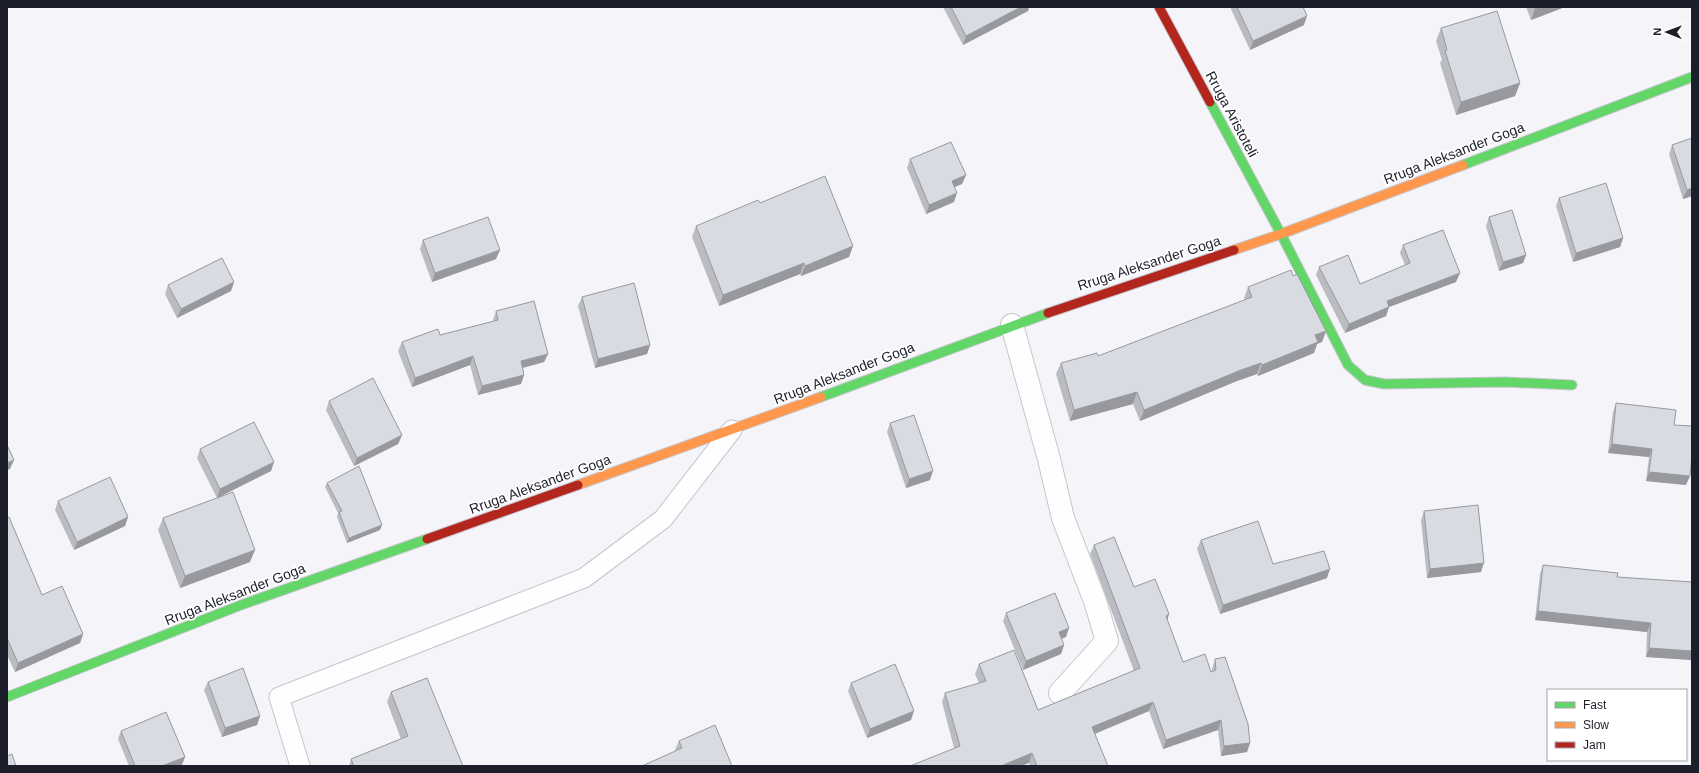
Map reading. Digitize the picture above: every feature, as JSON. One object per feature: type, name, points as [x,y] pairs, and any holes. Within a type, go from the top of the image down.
[{"type":"main road","name":"Rruga Aristoteli","points":[[1159,7],[1348,365],[1365,380],[1384,384],[1505,382],[1572,385]]},
{"type":"main road","name":"Rruga Aleksander Goga","points":[[7,697],[241,605],[732,430],[1012,325],[1280,234],[1692,77]]},
{"type":"street","points":[[1012,325],[1049,459],[1063,518],[1095,601],[1107,641],[1060,693]]},
{"type":"lane","points":[[300,766],[279,697],[584,578],[663,519],[732,430]]},
{"type":"building","points":[[951,7],[1021,7],[966,36]]},
{"type":"building","points":[[1237,7],[1303,7],[1307,16],[1253,41]]},
{"type":"building","points":[[1497,11],[1520,83],[1461,102],[1445,51],[1447,50],[1441,28]]},
{"type":"building","points":[[1692,138],[1692,188],[1687,190],[1672,145]]},
{"type":"building","points":[[951,142],[966,175],[952,181],[957,193],[929,205],[910,159]]},
{"type":"building","points":[[825,176],[853,246],[805,266],[804,263],[723,295],[696,226],[758,200],[760,203]]},
{"type":"building","points":[[1606,183],[1623,238],[1576,253],[1559,198]]},
{"type":"building","points":[[1512,210],[1526,255],[1503,262],[1489,217]]},
{"type":"building","points":[[488,217],[500,250],[435,273],[423,240]]},
{"type":"building","points":[[1443,230],[1460,273],[1387,301],[1389,307],[1349,324],[1319,267],[1348,255],[1360,284],[1410,263],[1403,245]]},
{"type":"building","points":[[222,258],[234,282],[181,309],[168,285]]},
{"type":"building","points":[[1291,270],[1293,276],[1297,274],[1326,331],[1315,335],[1318,342],[1262,365],[1261,363],[1241,370],[1144,410],[1137,392],[1074,410],[1061,363],[1097,353],[1098,356],[1252,297],[1248,287]]},
{"type":"building","points":[[634,283],[650,345],[598,359],[582,297]]},
{"type":"building","points":[[534,301],[548,354],[521,361],[524,375],[482,386],[473,356],[415,378],[402,342],[438,329],[440,335],[498,320],[496,311]]},
{"type":"building","points":[[373,378],[402,435],[357,458],[329,401]]},
{"type":"building","points":[[1616,403],[1676,410],[1674,425],[1692,426],[1690,476],[1649,472],[1652,449],[1612,444]]},
{"type":"building","points":[[914,415],[933,471],[909,479],[890,423]]},
{"type":"building","points":[[254,422],[274,462],[220,489],[200,449]]},
{"type":"building","points":[[7,445],[14,460],[7,463]]},
{"type":"building","points":[[359,466],[382,525],[349,538],[339,512],[342,511],[327,483]]},
{"type":"building","points":[[110,477],[128,517],[77,542],[58,501]]},
{"type":"building","points":[[233,492],[255,550],[185,576],[163,518]]},
{"type":"building","points":[[1478,505],[1484,563],[1430,569],[1424,511]]},
{"type":"building","points":[[9,517],[42,595],[62,586],[83,634],[18,663],[7,638],[7,518]]},
{"type":"building","points":[[1258,521],[1273,564],[1324,551],[1330,569],[1223,605],[1201,540]]},
{"type":"building","points":[[1114,537],[1134,587],[1155,579],[1169,614],[1166,616],[1183,662],[1205,654],[1211,672],[1216,670],[1215,659],[1225,657],[1248,724],[1250,743],[1224,746],[1221,720],[1166,740],[1153,702],[1092,727],[1108,766],[1037,766],[1032,753],[1001,766],[910,766],[960,746],[945,693],[986,681],[979,664],[1014,650],[1038,710],[1140,668],[1094,545]]},
{"type":"building","points":[[1543,565],[1618,573],[1617,577],[1692,582],[1692,651],[1649,648],[1651,623],[1538,611]]},
{"type":"building","points":[[1055,593],[1069,628],[1059,632],[1064,645],[1026,661],[1006,613]]},
{"type":"building","points":[[895,664],[914,711],[870,729],[851,683]]},
{"type":"building","points":[[243,668],[260,716],[225,728],[208,682]]},
{"type":"building","points":[[427,678],[463,766],[354,766],[351,759],[408,736],[391,692]]},
{"type":"building","points":[[166,712],[185,757],[162,766],[135,766],[121,731]]},
{"type":"building","points":[[715,725],[732,766],[642,766],[682,748],[679,741]]},
{"type":"building","points":[[12,754],[16,766],[7,766],[7,756]]},
{"type":"traffic: fast","points":[[1463,165],[1692,77]]},
{"type":"traffic: fast","points":[[1210,102],[1281,234],[1348,365],[1365,380],[1384,384],[1505,382],[1572,385]]},
{"type":"traffic: fast","points":[[821,397],[1048,313]]},
{"type":"traffic: fast","points":[[7,697],[241,605],[427,539]]},
{"type":"traffic: slow","points":[[1234,250],[1281,234],[1463,165]]},
{"type":"traffic: slow","points":[[578,485],[821,397]]},
{"type":"traffic: jam","points":[[1159,7],[1210,102]]},
{"type":"traffic: jam","points":[[1048,313],[1234,250]]},
{"type":"traffic: jam","points":[[427,539],[578,485]]}]
